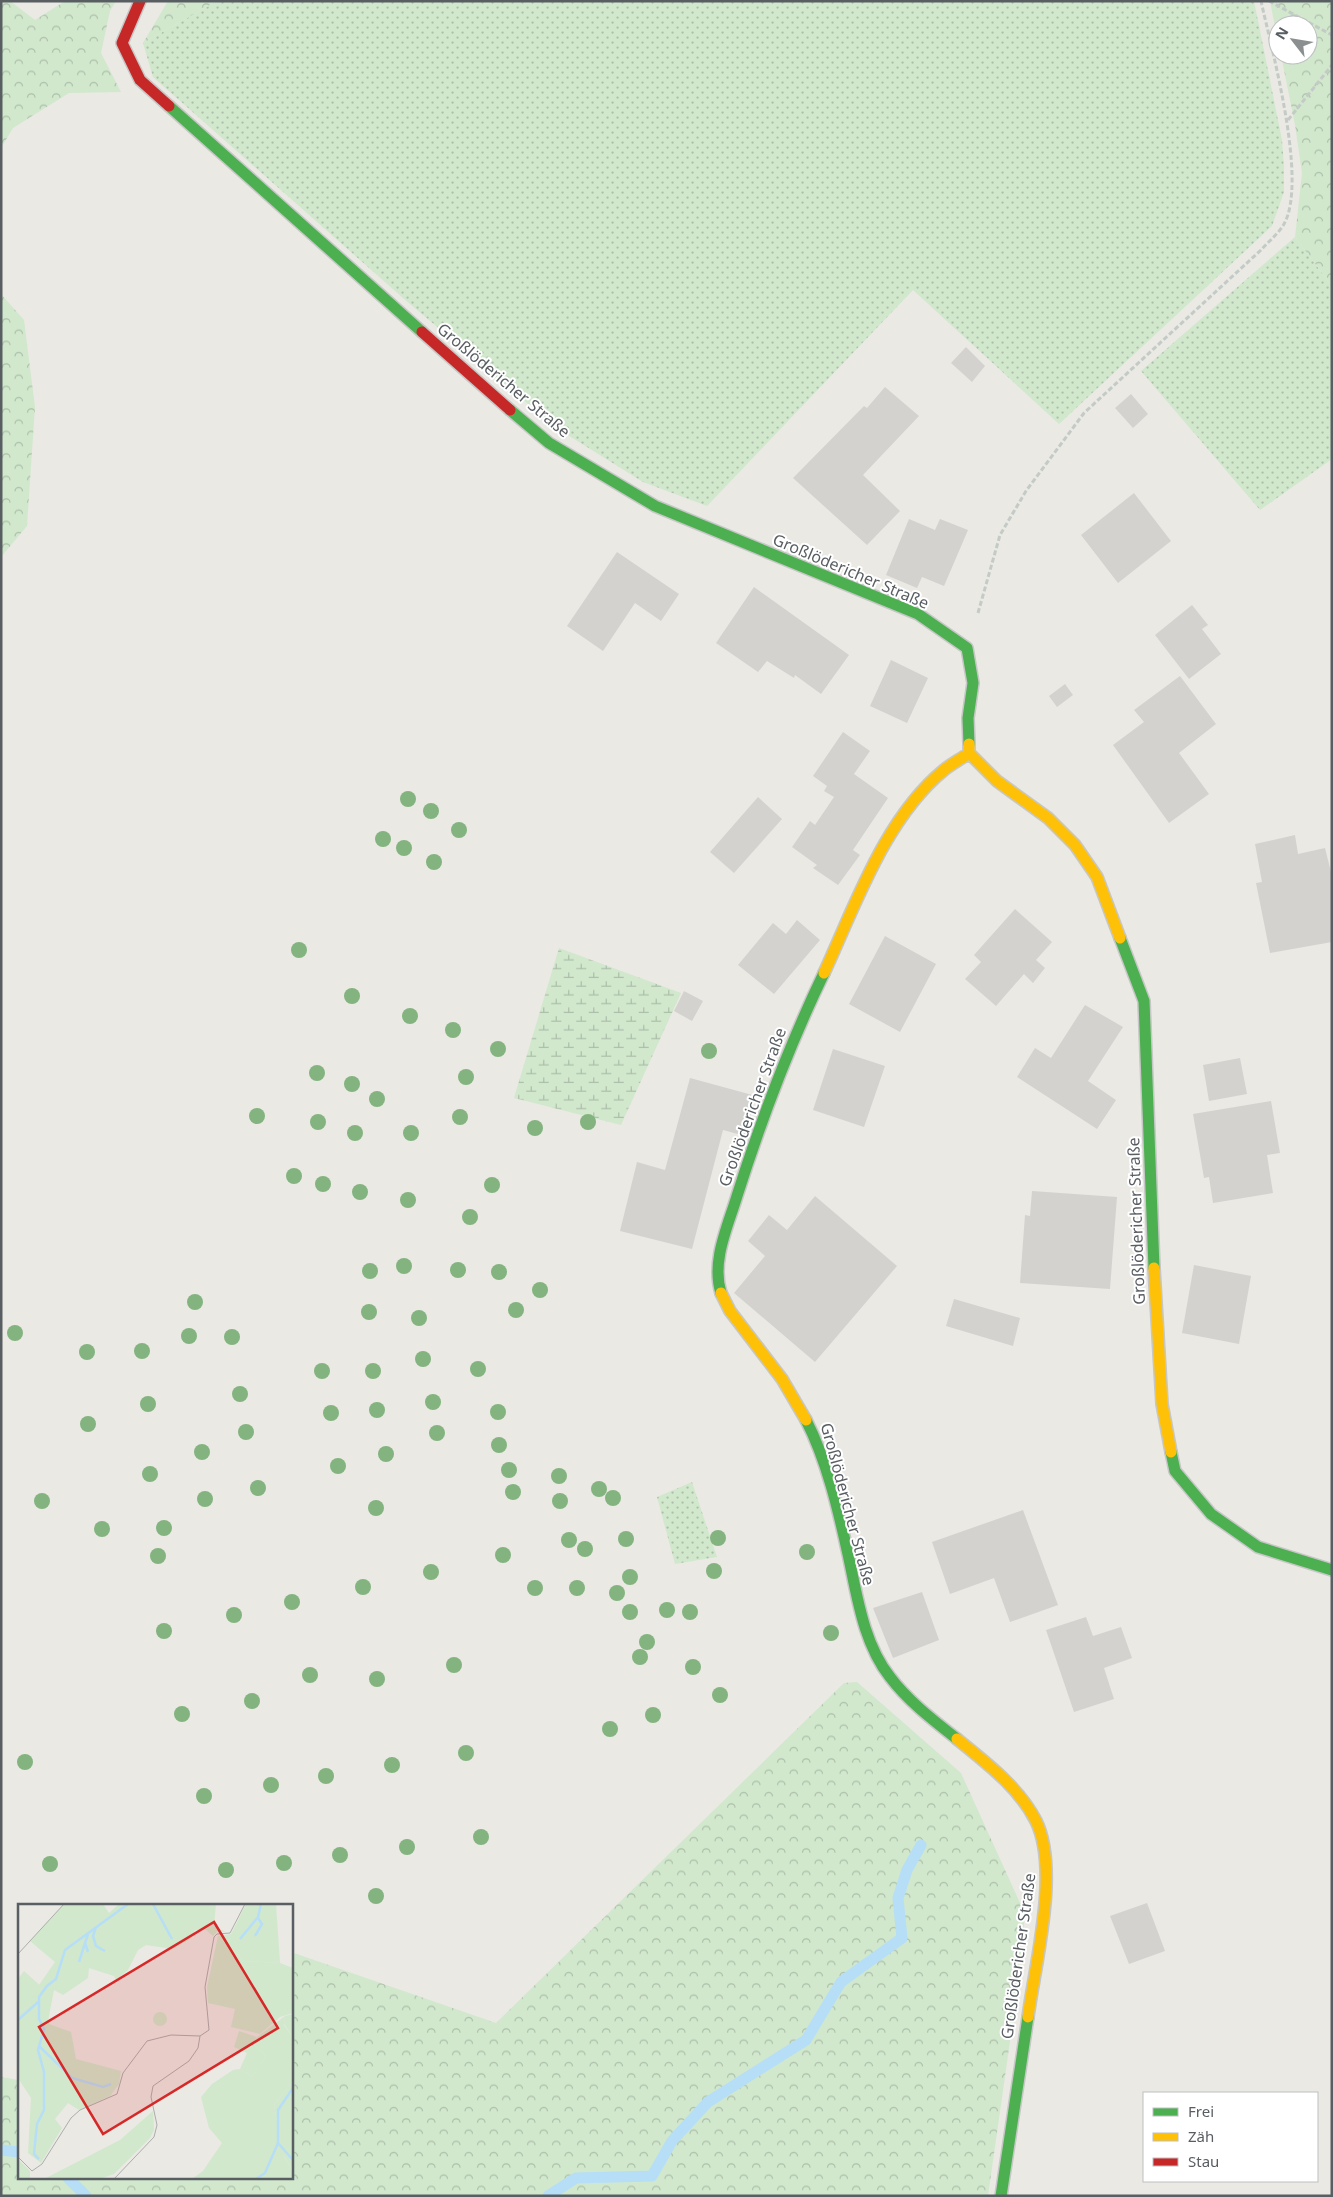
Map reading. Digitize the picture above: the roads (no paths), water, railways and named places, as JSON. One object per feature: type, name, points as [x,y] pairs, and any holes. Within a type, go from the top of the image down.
[{"type":"street","name":"Großlödericher Straße","points":[[140,1],[122,42],[140,80],[504,406],[549,443],[655,506],[918,614],[967,648],[973,683],[968,718],[969,753],[997,781],[1048,818],[1075,845],[1097,877],[1144,1001],[1156,1329],[1162,1404],[1175,1471],[1211,1514],[1258,1547],[1332,1570]]},
{"type":"street","name":"Großlödericher Straße","points":[[969,753],[950,763],[927,784],[892,832],[801,1020],[781,1065],[755,1136],[721,1249],[718,1275],[723,1301],[794,1395],[810,1422],[840,1521],[853,1586],[872,1645],[888,1674],[913,1703],[1005,1779],[1034,1818],[1044,1843],[1047,1869],[1043,1913],[1001,2196]]},
{"type":"waterway","points":[[548,2196],[576,2178],[652,2176],[672,2141],[708,2102],[806,2040],[841,1982],[902,1938],[898,1898],[907,1870],[921,1845]]},
{"type":"waterway","points":[[1,2150],[18,2152]]},
{"type":"waterway","points":[[70,2180],[86,2196]]}]
